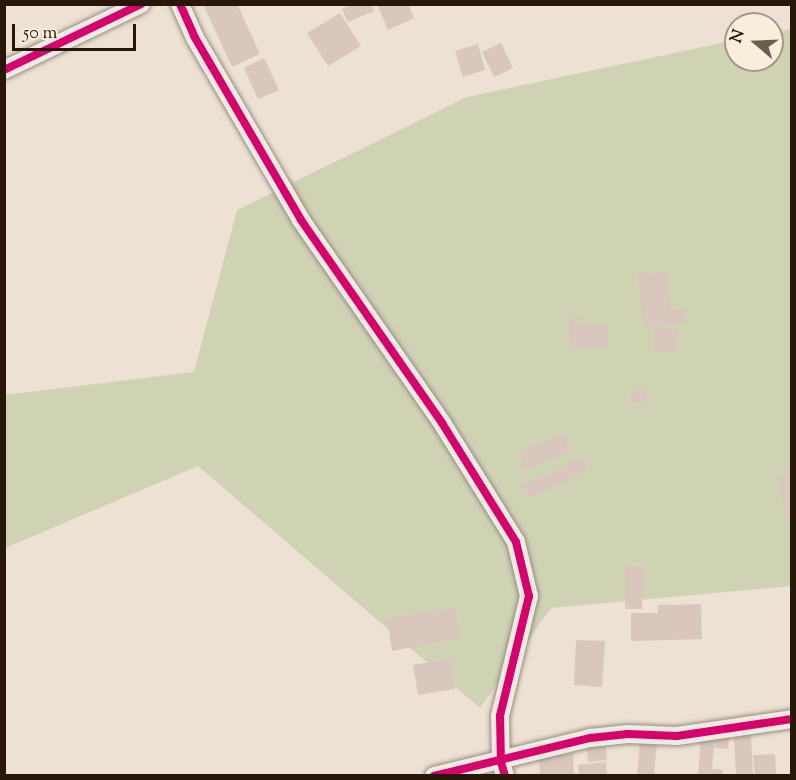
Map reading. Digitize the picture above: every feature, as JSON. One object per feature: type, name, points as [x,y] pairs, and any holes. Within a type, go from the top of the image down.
[{"type":"street","points":[[4,70],[141,4]]},
{"type":"street","points":[[180,4],[194,36],[301,220],[442,423],[516,542],[529,596],[500,716],[503,769]]},
{"type":"street","points":[[434,776],[503,769],[590,738],[628,734],[677,736],[792,719]]},
{"type":"green space","points":[[791,29],[791,586],[551,608],[480,708],[198,466],[5,548],[4,395],[194,372],[237,210],[467,97],[724,43],[724,72],[784,72],[784,30]]},
{"type":"building","points":[[203,4],[237,4],[260,54],[232,67]]},
{"type":"building","points":[[353,4],[371,4],[374,11],[348,22],[342,9]]},
{"type":"building","points":[[377,4],[408,4],[414,18],[388,30]]},
{"type":"building","points":[[340,13],[361,46],[328,66],[307,33]]},
{"type":"building","points":[[501,43],[513,68],[494,77],[482,52]]},
{"type":"building","points":[[478,44],[485,70],[463,77],[455,51]]},
{"type":"building","points":[[264,58],[279,90],[258,99],[244,68]]},
{"type":"building","points":[[667,272],[671,310],[685,309],[686,323],[643,327],[638,274]]},
{"type":"building","points":[[580,317],[581,325],[607,324],[608,347],[570,348],[569,318]]},
{"type":"building","points":[[655,328],[678,329],[677,352],[654,351]]},
{"type":"building","points":[[631,390],[646,390],[647,402],[631,403]]},
{"type":"building","points":[[563,434],[570,451],[526,470],[519,453]]},
{"type":"building","points":[[582,458],[587,471],[529,497],[524,485]]},
{"type":"building","points":[[792,475],[792,522],[786,523],[779,477]]},
{"type":"building","points":[[625,567],[643,567],[642,609],[625,609]]},
{"type":"building","points":[[701,604],[702,639],[631,641],[631,613],[658,613],[658,605]]},
{"type":"building","points":[[455,607],[460,638],[392,651],[387,619]]},
{"type":"building","points":[[576,640],[605,641],[602,687],[574,685]]},
{"type":"building","points":[[450,659],[455,689],[418,695],[413,665]]},
{"type":"building","points":[[734,735],[751,735],[753,776],[736,776]]},
{"type":"building","points":[[701,736],[715,737],[712,769],[723,770],[722,776],[698,776]]},
{"type":"building","points":[[716,737],[729,738],[728,749],[715,748]]},
{"type":"building","points":[[605,739],[607,760],[588,762],[586,741]]},
{"type":"building","points":[[640,741],[657,742],[654,776],[637,776]]},
{"type":"building","points":[[573,754],[574,776],[540,775],[539,755]]},
{"type":"building","points":[[775,754],[776,776],[755,776],[753,755]]},
{"type":"building","points":[[606,762],[607,776],[579,776],[578,765]]},
{"type":"cycle path","points":[[4,70],[141,4]]},
{"type":"cycle path","points":[[180,4],[194,36],[301,220],[442,423],[516,542],[529,596],[500,716],[501,762],[505,776]]},
{"type":"cycle path","points":[[434,776],[590,738],[628,734],[677,736],[792,719]]}]
